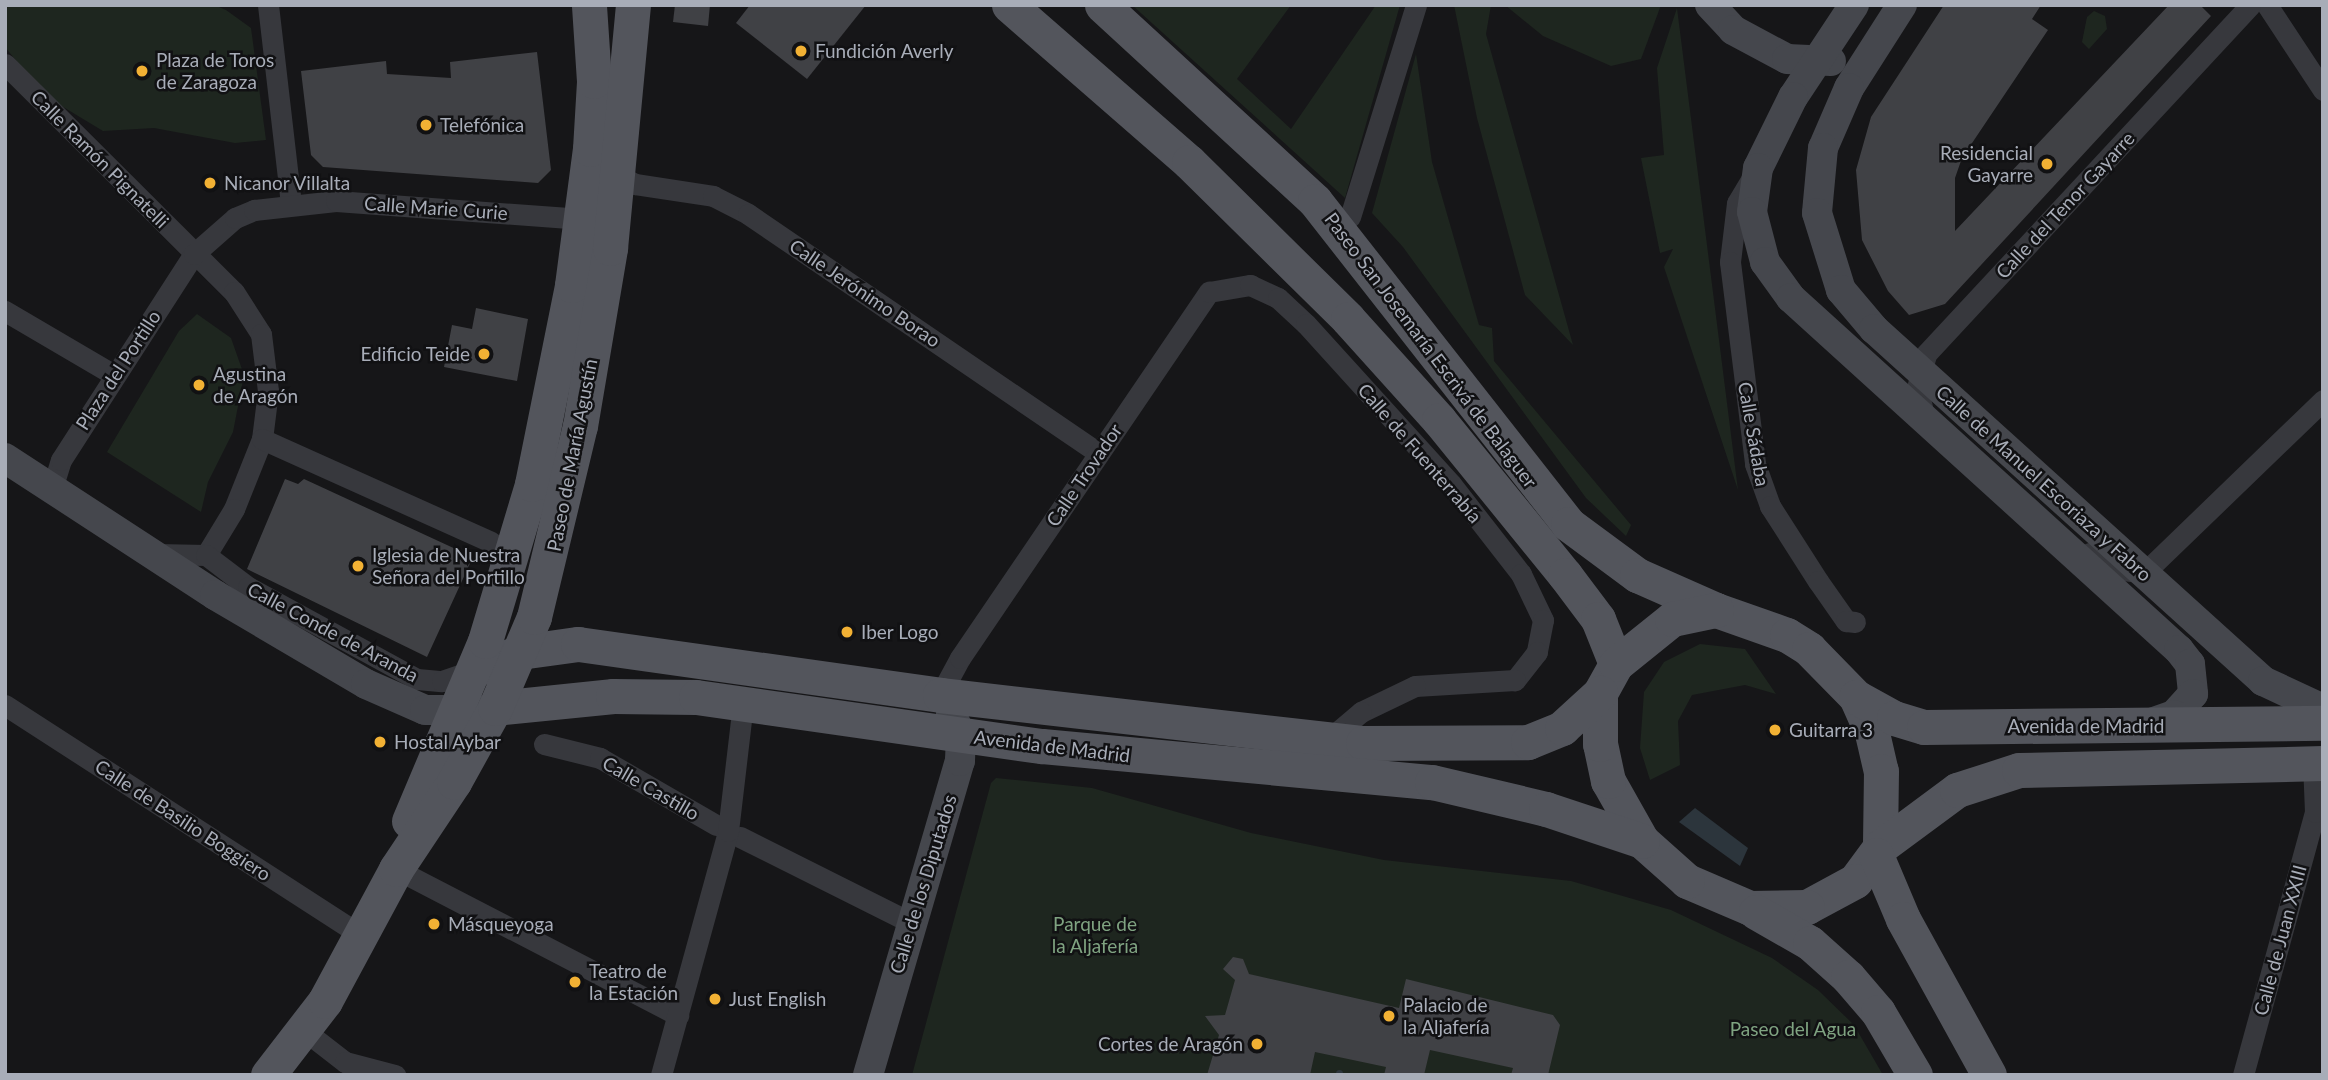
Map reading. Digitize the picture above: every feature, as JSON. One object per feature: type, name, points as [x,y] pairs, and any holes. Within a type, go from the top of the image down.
[{"type":"main road","name":"Paseo de María Agustín","points":[[396,869],[403,834],[474,670],[532,484],[582,219],[594,81],[589,5]]},
{"type":"main road","name":"Paseo de María Agustín","points":[[268,1075],[305,1031],[396,869],[495,708],[520,652],[550,562],[580,426],[610,248],[615,173],[634,5]]},
{"type":"main road","name":"Paseo San Josemaría Escrivá de Balaguer","points":[[1009,5],[1189,162],[1348,319],[1439,420],[1565,575],[1602,626],[1608,679]]},
{"type":"main road","name":"Paseo San Josemaría Escrivá de Balaguer","points":[[1102,5],[1315,201],[1568,524],[1637,575],[1716,610],[1787,635],[1835,671],[1856,697]]},
{"type":"main road","points":[[1710,5],[1750,42],[1787,59],[1815,64],[1875,44],[1902,5]]},
{"type":"main road","name":"Calle de Manuel Escoriaza y Fabro","points":[[1854,5],[1778,122],[1758,168],[1752,212],[1759,247],[1774,279],[1791,298],[2042,525],[2190,664],[2194,680],[2188,701],[2174,715],[2140,726]]},
{"type":"main road","name":"Calle de Manuel Escoriaza y Fabro","points":[[1875,44],[1834,117],[1823,148],[1817,213],[1841,290],[1919,369],[2263,681],[2323,709]]},
{"type":"main road","name":"Calle Conde de Aranda","points":[[5,458],[151,553],[394,699],[456,713]]},
{"type":"main road","name":"Avenida de Madrid","points":[[520,652],[578,645],[940,695],[1328,740],[1528,742],[1562,728],[1608,679],[1672,619],[1716,610]]},
{"type":"main road","name":"Calle Conde de Aranda","points":[[474,670],[520,652]]},
{"type":"main road","points":[[1608,679],[1600,744],[1608,781],[1642,841],[1668,868],[1707,894],[1750,908],[1834,962],[1878,1012],[1915,1075]]},
{"type":"main road","name":"Avenida de Madrid","points":[[456,713],[645,694],[743,703],[961,734],[1432,782],[1537,806],[1642,841]]},
{"type":"main road","points":[[940,695],[961,734]]},
{"type":"main road","name":"Avenida de Madrid","points":[[1856,697],[1894,718],[1924,727],[2323,723]]},
{"type":"main road","points":[[1856,697],[1881,771],[1878,851],[1902,919],[1989,1075]]},
{"type":"main road","name":"Calle de los Diputados","points":[[868,1075],[960,761],[961,734]]},
{"type":"main road","name":"Avenida de Madrid","points":[[1750,908],[1788,911],[1816,904],[1855,881],[1878,851],[1957,790],[2019,770],[2318,763]]},
{"type":"street","points":[[268,5],[290,205]]},
{"type":"street","points":[[1350,217],[1416,5]]},
{"type":"street","name":"Calle del Tenor Gayarre","points":[[1919,369],[1926,354],[2249,5]]},
{"type":"street","points":[[2267,5],[2323,90]]},
{"type":"street","name":"Calle Ramón Pignatelli","points":[[9,78],[194,254]]},
{"type":"street","name":"Calle Sádaba","points":[[1758,168],[1737,203],[1730,256],[1762,489],[1818,582],[1846,621],[1855,622]]},
{"type":"street","name":"Calle Jerónimo Borao","points":[[615,173],[635,184],[713,196],[748,214],[1098,453]]},
{"type":"street","name":"Calle Marie Curie","points":[[290,205],[355,201],[582,219]]},
{"type":"street","name":"Plaza del Portillo","points":[[52,489],[54,471],[194,254],[235,218],[290,205]]},
{"type":"street","points":[[1730,256],[1759,247]]},
{"type":"street","points":[[151,553],[206,555],[234,509],[262,439],[268,391],[261,334],[247,307],[194,254]]},
{"type":"street","name":"Calle Trovador","points":[[940,695],[954,666],[1209,292],[1250,285]]},
{"type":"street","name":"Calle de Fuenterrabía","points":[[1250,285],[1278,298],[1330,350],[1451,484],[1521,574],[1543,620],[1537,652],[1515,680],[1415,686],[1361,712],[1328,740]]},
{"type":"street","points":[[5,311],[114,375]]},
{"type":"street","points":[[1919,369],[1918,403],[1925,419]]},
{"type":"street","points":[[2042,525],[2110,568],[2144,573],[2323,400]]},
{"type":"street","points":[[262,439],[491,542]]},
{"type":"street","name":"Calle Conde de Aranda","points":[[206,555],[248,587],[409,675],[442,681],[474,670]]},
{"type":"street","points":[[661,1075],[728,831],[743,703]]},
{"type":"street","name":"Calle de Basilio Boggiero","points":[[9,716],[361,935]]},
{"type":"street","name":"Calle Castillo","points":[[544,744],[600,758],[716,825]]},
{"type":"street","name":"Calle de Juan XXIII","points":[[2243,1075],[2315,812],[2318,763]]},
{"type":"street","points":[[740,837],[911,922]]},
{"type":"street","points":[[396,869],[678,1015]]},
{"type":"street","points":[[305,1031],[345,1062],[395,1075]]},
{"type":"green space","name":"Plaza de Toros de Zaragoza","points":[[5,5],[214,5],[226,10],[251,28],[266,140],[235,143],[154,128],[103,131],[45,96],[5,47]]},
{"type":"green space","points":[[1132,5],[1291,5],[1237,79],[1291,129],[1376,5],[1400,5],[1345,198]]},
{"type":"green space","points":[[1454,5],[1491,5],[1486,34],[1573,345],[1525,295],[1477,118]]},
{"type":"green space","points":[[1505,5],[1661,5],[1641,59],[1611,66],[1543,36]]},
{"type":"green space","points":[[1677,8],[1738,490],[1664,267],[1673,249],[1660,253],[1641,158],[1664,155],[1657,68]]},
{"type":"green space","points":[[2094,11],[2105,16],[2107,29],[2089,49],[2082,42],[2087,17]]},
{"type":"green space","points":[[1416,54],[1432,162],[1479,325],[1492,328],[1494,361],[1631,525],[1626,536],[1586,498],[1403,247],[1372,213]]},
{"type":"green space","points":[[197,314],[231,338],[244,375],[233,432],[208,482],[201,512],[107,452],[179,331]]},
{"type":"green space","points":[[1700,644],[1745,649],[1776,694],[1745,685],[1692,695],[1678,721],[1680,765],[1650,780],[1640,748],[1644,692],[1664,662]]},
{"type":"green space","name":"Parque de la Aljafería","points":[[996,778],[1092,788],[1251,833],[1384,860],[1571,881],[1671,910],[1772,958],[1818,990],[1854,1025],[1883,1075],[912,1075],[991,783]]},
{"type":"shaded area","points":[[1695,808],[1748,848],[1740,866],[1679,822]]},
{"type":"building","points":[[675,5],[710,5],[708,26],[673,22]]},
{"type":"building","name":"Fundición Averly","points":[[750,5],[866,5],[807,79],[736,23]]},
{"type":"building","name":"Residencial Gayarre","points":[[1944,5],[2041,5],[2032,19],[2048,30],[1962,158],[1955,178],[1955,231],[2169,5],[2200,5],[2211,16],[1945,304],[1909,315],[1888,291],[1862,240],[1856,170],[1871,117]]},
{"type":"building","name":"Telefónica","points":[[537,52],[551,170],[538,183],[323,167],[311,155],[301,71],[386,61],[387,74],[451,78],[450,62]]},
{"type":"building","name":"Edificio Teide","points":[[476,308],[528,319],[517,381],[444,367],[452,325],[472,329]]},
{"type":"building","name":"Iglesia de Nuestra Señora del Portillo","points":[[285,479],[298,484],[304,479],[473,557],[427,657],[247,569]]},
{"type":"building","name":"Palacio de la Aljafería","points":[[1233,957],[1243,959],[1249,974],[1399,1008],[1406,979],[1553,1015],[1560,1025],[1548,1075],[1511,1075],[1513,1068],[1430,1050],[1424,1075],[1384,1075],[1386,1067],[1315,1052],[1310,1075],[1207,1075],[1219,1035],[1205,1016],[1225,1015],[1235,980],[1223,969]]},
{"type":"place","name":"Fundición Averly","points":[[801,51]]},
{"type":"place","name":"Plaza de Toros de Zaragoza","points":[[142,71]]},
{"type":"place","name":"Telefónica","points":[[426,125]]},
{"type":"place","name":"Residencial Gayarre","points":[[2047,164]]},
{"type":"place","name":"Nicanor Villalta","points":[[210,183]]},
{"type":"place","name":"Edificio Teide","points":[[484,354]]},
{"type":"place","name":"Agustina de Aragón","points":[[199,385]]},
{"type":"place","name":"Iglesia de Nuestra Señora del Portillo","points":[[358,566]]},
{"type":"place","name":"Iber Logo","points":[[847,632]]},
{"type":"place","name":"Guitarra 3","points":[[1775,730]]},
{"type":"place","name":"Hostal Aybar","points":[[380,742]]},
{"type":"place","name":"Másqueyoga","points":[[434,924]]},
{"type":"place","name":"Teatro de la Estación","points":[[575,982]]},
{"type":"place","name":"Just English","points":[[715,999]]},
{"type":"place","name":"Palacio de la Aljafería","points":[[1389,1016]]},
{"type":"place","name":"Cortes de Aragón","points":[[1257,1044]]},
{"type":"park label","name":"Paseo del Agua","points":[[1793,1029]]}]
